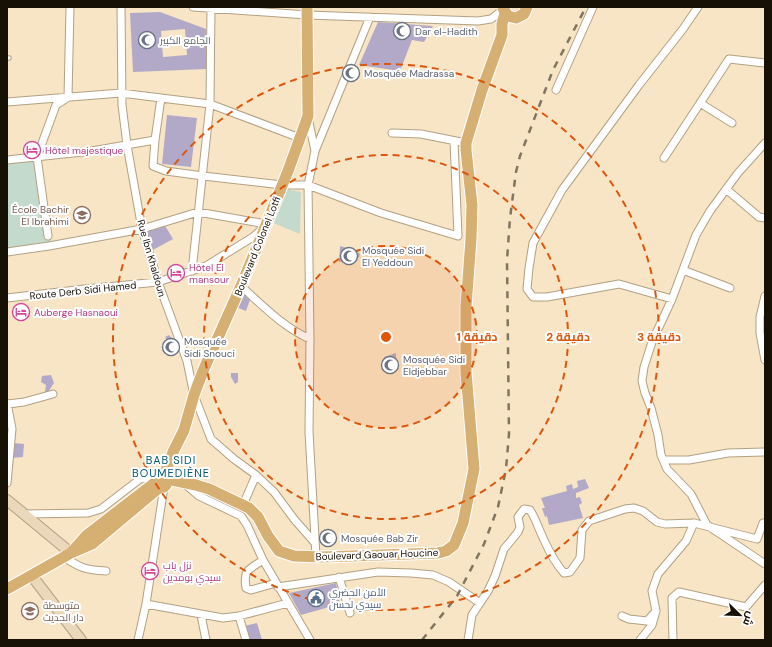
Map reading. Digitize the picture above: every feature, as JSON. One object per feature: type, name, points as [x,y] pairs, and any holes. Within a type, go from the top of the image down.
[{"type":"main road","points":[[502,35],[516,18],[524,14],[527,7]]},
{"type":"main road","points":[[504,10],[512,18],[516,18]]},
{"type":"main road","points":[[502,35],[504,10]]},
{"type":"main road","name":"Boulevard Colonel Lotfi","points":[[162,481],[173,452],[184,430],[194,395],[203,371],[241,286],[308,116],[307,11]]},
{"type":"main road","name":"Boulevard Gaouar Houcine","points":[[162,481],[183,482],[209,489],[249,508],[258,517],[268,536],[279,551],[294,556],[438,553],[446,551],[454,545],[463,523],[474,469],[466,372],[466,307],[472,205],[467,173],[466,143],[482,90],[502,35]]},
{"type":"main road","points":[[7,589],[67,555],[92,544],[162,481]]},
{"type":"main road","points":[[7,500],[25,514],[67,555]]},
{"type":"main road","points":[[32,576],[81,640]]},
{"type":"street","points":[[68,97],[70,7]]},
{"type":"street","name":"Rue Ibn Khaldoun","points":[[121,7],[121,93],[127,145],[142,229],[158,282],[187,361],[194,395],[211,438],[274,492],[294,519],[315,543]]},
{"type":"street","points":[[193,7],[307,11],[370,17],[478,21],[491,19],[504,10]]},
{"type":"street","points":[[556,90],[593,7]]},
{"type":"street","points":[[672,299],[619,284],[548,297],[533,297],[528,289],[529,268],[533,243],[562,190],[639,84],[683,29],[698,7]]},
{"type":"street","points":[[192,271],[210,104],[211,8]]},
{"type":"street","points":[[316,556],[309,432],[310,339],[308,184],[315,151],[370,17]]},
{"type":"street","points":[[664,158],[729,59],[765,63]]},
{"type":"street","points":[[7,102],[121,93],[210,104],[300,138]]},
{"type":"street","points":[[48,236],[38,157],[56,105],[68,97]]},
{"type":"street","points":[[161,98],[153,166],[166,171],[203,176],[282,185],[308,184],[381,213],[458,236],[454,141]]},
{"type":"street","points":[[700,103],[732,123]]},
{"type":"street","points":[[308,116],[315,151]]},
{"type":"street","points":[[392,133],[422,134],[466,143]]},
{"type":"street","points":[[7,160],[92,151],[155,140]]},
{"type":"street","points":[[765,143],[726,189],[710,211],[696,235],[672,299],[652,342],[644,366],[642,381],[651,408],[661,454],[667,469],[690,494],[706,525],[765,564]]},
{"type":"street","points":[[726,189],[759,217],[765,218]]},
{"type":"street","points":[[7,252],[142,229],[198,212],[265,226]]},
{"type":"street","name":"Route Derb Sidi Hamed","points":[[7,298],[158,282],[206,266],[253,238],[265,226]]},
{"type":"street","points":[[683,270],[730,288]]},
{"type":"street","points":[[241,286],[260,305],[298,334],[310,339]]},
{"type":"street","points":[[765,296],[760,317],[760,333],[765,360]]},
{"type":"street","points":[[7,484],[9,438],[12,429],[7,404],[24,402],[53,394]]},
{"type":"street","points":[[663,460],[689,460],[728,453],[765,452]]},
{"type":"street","points":[[243,505],[256,475]]},
{"type":"street","points":[[25,514],[88,513],[101,508],[140,479],[162,481],[146,604],[138,640]]},
{"type":"street","points":[[183,482],[199,496],[241,516],[247,525],[263,560],[310,640]]},
{"type":"street","points":[[468,640],[472,615],[488,592],[504,549],[518,532],[520,527],[518,517],[524,509],[530,510],[534,516],[544,542],[564,573],[570,572],[580,558],[582,530],[589,521],[613,512],[634,508],[643,511],[657,522],[665,524],[694,523],[758,539],[763,523],[765,523]]},
{"type":"street","points":[[640,640],[652,625],[656,611],[652,591],[658,574],[686,541],[694,523]]},
{"type":"street","points":[[67,555],[79,566],[88,570],[106,571]]},
{"type":"street","points":[[263,560],[246,572],[244,577],[246,588],[251,590],[277,585],[378,572],[433,575],[449,582],[480,603]]},
{"type":"street","points":[[339,577],[350,613]]},
{"type":"street","points":[[673,640],[672,598],[679,592],[746,607],[765,585]]},
{"type":"street","points":[[146,604],[223,618],[239,616],[288,602]]},
{"type":"street","points":[[622,616],[629,619],[648,620],[656,611]]},
{"type":"street","points":[[201,615],[206,640]]},
{"type":"street","points":[[239,616],[246,640]]},
{"type":"green space","points":[[40,158],[52,245],[7,251],[7,162]]},
{"type":"green space","points":[[284,189],[301,192],[300,234],[271,222]]},
{"type":"building","name":"الجامع الكبير","points":[[160,12],[206,29],[207,69],[133,72],[130,13]],"holes":[[[185,29],[187,55],[163,57],[161,31]]]},
{"type":"building","points":[[378,22],[433,26],[424,42],[412,40],[400,71],[359,65]]},
{"type":"building","points":[[167,115],[197,118],[191,167],[162,164]]},
{"type":"building","points":[[164,224],[173,239],[151,251],[144,231]]},
{"type":"building","name":"Mosquée Sidi El Yeddoun","points":[[340,246],[351,249],[360,254],[359,257],[356,260],[339,262]]},
{"type":"building","points":[[242,292],[251,297],[246,311],[236,307]]},
{"type":"building","name":"Mosquée Sidi Snouci","points":[[169,335],[173,338],[179,350],[172,354],[162,344],[167,340],[165,337]]},
{"type":"building","name":"Mosquée Sidi Eldjebbar","points":[[396,353],[396,372],[385,368],[384,357]]},
{"type":"building","points":[[231,373],[238,373],[238,382],[235,384],[231,377]]},
{"type":"building","points":[[51,375],[54,383],[48,392],[45,392],[46,385],[41,382],[42,376]]},
{"type":"building","points":[[13,443],[24,444],[23,457],[11,458]]},
{"type":"building","points":[[585,479],[589,488],[576,493],[576,498],[580,497],[582,503],[579,505],[583,518],[549,525],[547,516],[545,517],[542,508],[545,508],[541,498],[567,491],[566,486],[572,484],[573,489],[578,487],[577,481]]},
{"type":"building","name":"Mosquée Bab Zir","points":[[332,530],[332,545],[324,544],[322,531]]},
{"type":"building","name":"الأمن الحضري سيدي لحسن","points":[[336,583],[340,604],[301,615],[289,593]]},
{"type":"building","points":[[257,623],[262,640],[249,640],[244,626]]},
{"type":"railway","points":[[422,640],[457,596],[484,544],[498,507],[506,469],[509,434],[507,260],[510,218],[516,172],[520,156],[553,70],[586,7]]},
{"type":"place","name":"Dar el-Hadith","points":[[402,31]]},
{"type":"place","name":"الجامع الكبير","points":[[147,40]]},
{"type":"place","name":"Mosquée Madrassa","points":[[351,73]]},
{"type":"place","name":"Hôtel majestique","points":[[32,150]]},
{"type":"place","name":"École Bachir El Ibrahimi","points":[[82,215]]},
{"type":"place","name":"Mosquée Sidi El Yeddoun","points":[[349,256]]},
{"type":"place","name":"Hôtel El mansour","points":[[176,273]]},
{"type":"place","name":"Auberge Hasnaoui","points":[[21,312]]},
{"type":"place","name":"Mosquée Sidi Snouci","points":[[171,347]]},
{"type":"place","name":"Mosquée Sidi Eldjebbar","points":[[390,365]]},
{"type":"place","name":"Mosquée Bab Zir","points":[[328,538]]},
{"type":"place","name":"نزل باب سيدي بومدين","points":[[150,571]]},
{"type":"place","name":"الأمن الحضري سيدي لحسن","points":[[316,598]]},
{"type":"place","name":"متوسطة دار الحديث","points":[[30,611]]},
{"type":"district","name":"BAB SIDI BOUMEDIÈNE","points":[[171,466]]}]
